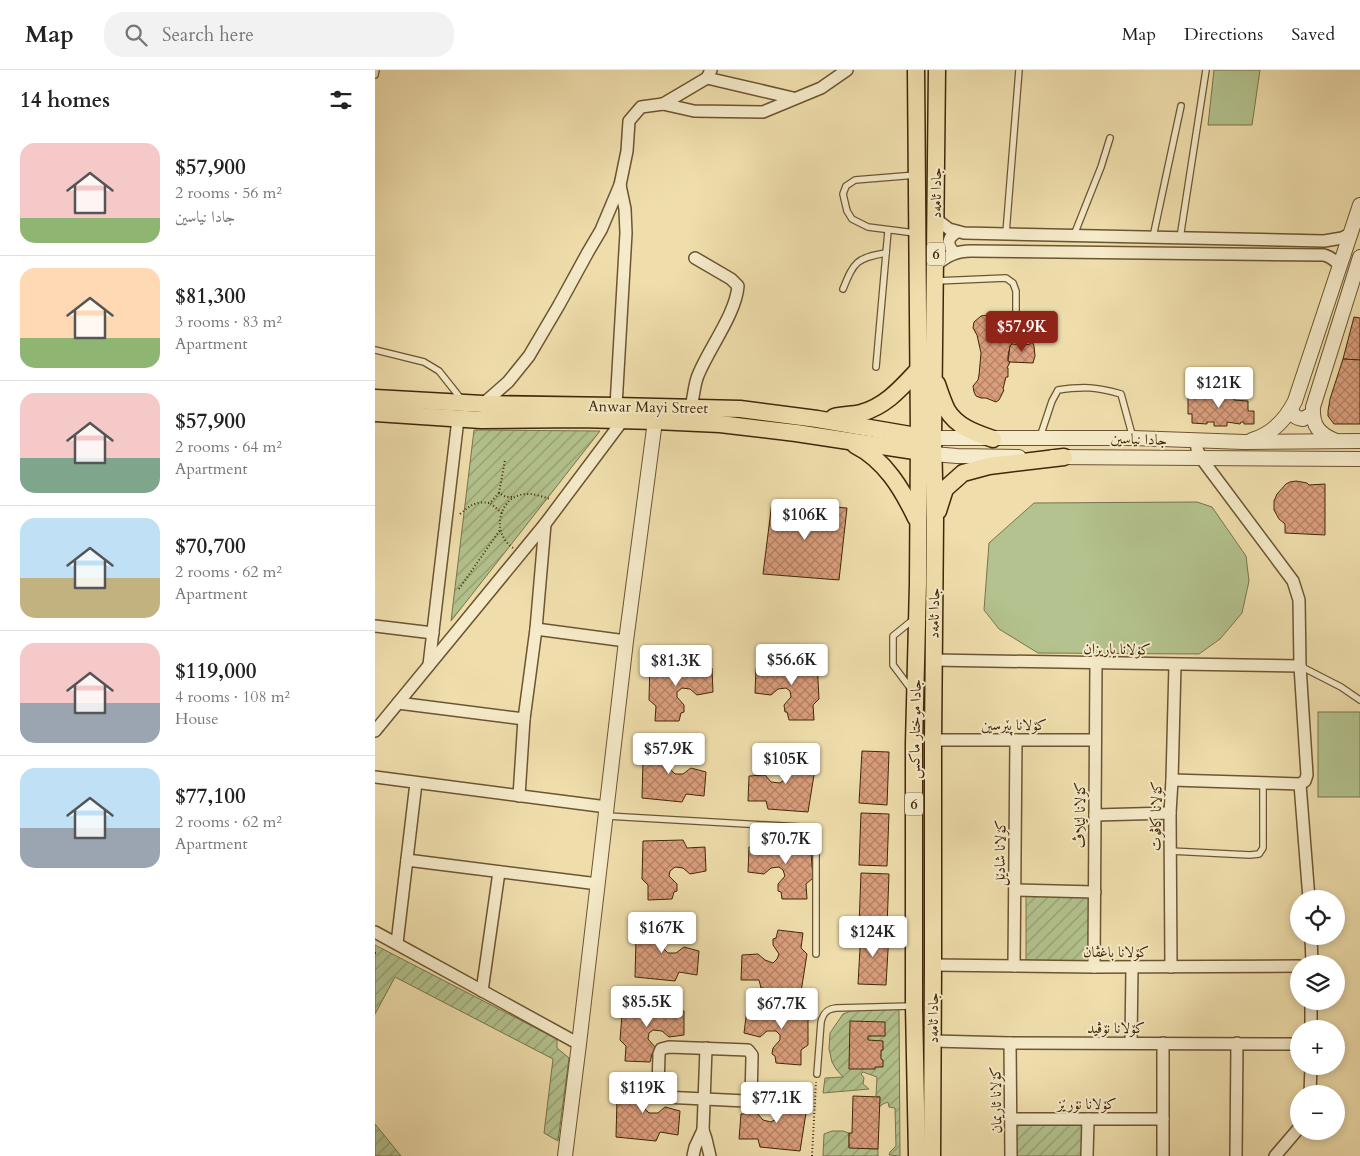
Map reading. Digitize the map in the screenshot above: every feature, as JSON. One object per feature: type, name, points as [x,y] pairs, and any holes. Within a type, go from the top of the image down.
[{"type":"main road","name":"جادا ئامەد","points":[[916,70],[918,370],[935,520],[932,1156]]},
{"type":"main road","name":"جادا ئامەد","points":[[926,445],[934,376],[937,70]]},
{"type":"main road","points":[[817,420],[860,413],[876,407],[893,396],[918,370]]},
{"type":"main road","points":[[934,376],[948,411],[960,425],[993,439]]},
{"type":"main road","name":"Anwar Mayi Street","points":[[375,398],[619,413],[655,421],[730,425],[846,441],[926,445]]},
{"type":"main road","name":"Anwar Mayi Street","points":[[375,413],[458,419],[619,413],[691,407],[740,409],[817,420],[926,445]]},
{"type":"main road","points":[[846,441],[867,451],[891,474],[905,494],[918,522]]},
{"type":"main road","name":"جادا موختار ماكس","points":[[917,1156],[914,1006],[915,695],[918,522],[926,445]]},
{"type":"main road","points":[[935,520],[945,489],[963,473],[989,466],[1064,457]]},
{"type":"street","points":[[483,404],[508,382],[529,356],[601,230],[620,184],[627,151],[629,121],[641,107],[663,104],[694,110],[763,112],[821,88],[847,70]]},
{"type":"street","points":[[663,104],[709,74],[793,98]]},
{"type":"street","points":[[375,731],[545,524],[619,413],[626,233],[625,209],[620,184]]},
{"type":"street","points":[[1243,442],[1258,438],[1271,431],[1282,421],[1295,401],[1360,205]]},
{"type":"street","points":[[936,219],[949,229],[964,233],[1324,241],[1350,234]]},
{"type":"street","points":[[955,253],[950,248],[949,242],[951,236],[957,232]]},
{"type":"street","points":[[1324,241],[1327,248],[1324,255]]},
{"type":"street","points":[[935,273],[944,258],[955,253],[971,251],[1324,255],[1336,260],[1340,266]]},
{"type":"street","points":[[1337,441],[1320,432],[1316,427],[1312,414],[1360,257]]},
{"type":"street","points":[[691,407],[698,375],[732,309],[738,286],[731,279],[695,258]]},
{"type":"street","points":[[1291,409],[1297,418],[1303,419],[1312,414]]},
{"type":"street","points":[[429,665],[458,419]]},
{"type":"street","points":[[565,1156],[626,641],[655,421]]},
{"type":"street","name":"جادا نیاسین","points":[[926,445],[993,439],[1039,438],[1133,438],[1243,442],[1360,441]]},
{"type":"street","points":[[1172,780],[1300,784],[1305,781],[1307,775],[1300,666],[1299,600],[1293,581],[1201,458],[1196,441]]},
{"type":"street","name":"جادا نیاسین","points":[[926,445],[957,456],[1360,459]]},
{"type":"street","points":[[519,796],[524,720],[536,629],[545,524]]},
{"type":"street","points":[[375,626],[433,633]]},
{"type":"street","points":[[536,629],[626,641]]},
{"type":"street","name":"کۆلانا یاریزان","points":[[933,660],[1300,666]]},
{"type":"street","name":"کۆلانا لێلاڤ","points":[[1094,968],[1096,664]]},
{"type":"street","name":"کۆلانا کاڤوت","points":[[1171,967],[1170,813],[1175,665]]},
{"type":"street","points":[[398,703],[524,720]]},
{"type":"street","name":"کۆلانا پێرسین","points":[[933,740],[1095,740]]},
{"type":"street","name":"کۆلانا شادێل","points":[[1014,966],[1016,740]]},
{"type":"street","points":[[375,777],[519,796],[606,812]]},
{"type":"street","points":[[397,943],[416,783]]},
{"type":"street","points":[[1300,784],[1308,890]]},
{"type":"street","points":[[1095,814],[1170,813]]},
{"type":"street","points":[[407,860],[598,884]]},
{"type":"street","points":[[482,992],[499,872]]},
{"type":"street","points":[[1015,890],[1095,892]]},
{"type":"street","points":[[375,932],[579,1044]]},
{"type":"street","name":"کۆلانا باغڤان","points":[[933,965],[1094,968],[1290,966]]},
{"type":"street","points":[[1131,1043],[1132,967]]},
{"type":"street","name":"کۆلانا نۆڤید","points":[[933,1041],[1290,1044]]},
{"type":"street","name":"کۆلانا ئاریمان","points":[[1010,1043],[1011,1156]]},
{"type":"street","points":[[1163,1043],[1163,1156]]},
{"type":"street","points":[[1236,1156],[1237,1043]]},
{"type":"street","points":[[666,1047],[706,1048],[751,1052],[752,1096],[750,1100],[746,1102],[665,1098],[661,1095],[658,1088],[659,1054],[661,1049],[666,1047]]},
{"type":"street","points":[[706,1048],[703,1130],[710,1156]]},
{"type":"street","name":"کۆلانا نۆرێز","points":[[1011,1119],[1163,1120]]},
{"type":"street","points":[[1087,1156],[1088,1119]]},
{"type":"street","points":[[693,1156],[703,1130]]},
{"type":"street","points":[[1275,1156],[1290,1138]]},
{"type":"lane","points":[[375,75],[376,70]]},
{"type":"lane","points":[[1006,233],[1019,70]]},
{"type":"lane","points":[[1180,238],[1206,70]]},
{"type":"lane","points":[[1153,237],[1181,106]]},
{"type":"lane","points":[[1074,235],[1101,167],[1110,138]]},
{"type":"lane","points":[[917,175],[855,180],[846,186],[843,194],[847,211],[852,219],[868,228],[917,233]]},
{"type":"lane","points":[[875,367],[888,231]]},
{"type":"lane","points":[[843,289],[852,267],[861,259],[886,253]]},
{"type":"lane","points":[[935,273],[1006,278],[1013,283],[1016,291],[1015,335]]},
{"type":"lane","points":[[375,350],[424,362],[439,371],[464,403]]},
{"type":"lane","points":[[1039,438],[1052,401],[1058,390],[1077,387],[1105,389],[1121,394],[1133,438]]},
{"type":"lane","points":[[915,695],[893,665],[893,636],[917,616]]},
{"type":"lane","points":[[1300,666],[1341,687],[1360,700]]},
{"type":"lane","points":[[1170,851],[1259,854],[1263,848],[1263,784]]},
{"type":"lane","points":[[606,812],[801,827],[812,831],[816,838],[816,954]]},
{"type":"lane","points":[[817,1074],[821,1022],[825,1012],[831,1008],[914,1006]]},
{"type":"path","points":[[490,503],[499,493],[505,460]]},
{"type":"path","points":[[499,493],[507,497],[514,497]]},
{"type":"path","points":[[522,551],[512,548],[502,535],[500,518],[507,503],[520,494],[529,494],[545,497],[560,503]]},
{"type":"path","points":[[460,514],[471,505],[477,503],[490,503],[502,513]]},
{"type":"path","points":[[459,589],[501,530]]},
{"type":"path","points":[[811,1156],[817,1074]]},
{"type":"green space","points":[[1214,70],[1260,70],[1252,125],[1208,125]]},
{"type":"green space","points":[[474,430],[600,431],[451,621]]},
{"type":"green space","points":[[1197,502],[1212,507],[1246,556],[1249,581],[1242,613],[1220,639],[1199,654],[1038,653],[999,629],[984,610],[989,543],[1034,503]]},
{"type":"green space","points":[[1318,712],[1360,712],[1360,797],[1318,797]]},
{"type":"green space","points":[[1026,895],[1089,895],[1089,962],[1026,962]]},
{"type":"green space","points":[[375,945],[557,1039],[557,1048],[569,1058],[558,1141],[544,1133],[553,1059],[395,977],[375,1014]]},
{"type":"green space","points":[[856,1009],[899,1009],[900,1156],[889,1155],[896,1146],[895,1108],[889,1107],[888,1102],[879,1107],[880,1097],[876,1096],[877,1077],[863,1072],[861,1074],[864,1078],[863,1084],[869,1089],[823,1093],[825,1078],[843,1077],[832,1062],[829,1049],[830,1033],[843,1014]]},
{"type":"green space","points":[[1012,1119],[1088,1119],[1087,1156],[1011,1156]]},
{"type":"green space","points":[[375,1124],[401,1156],[375,1155]]},
{"type":"green space","points":[[832,1131],[849,1133],[849,1147],[878,1149],[878,1156],[823,1156],[824,1134]]},
{"type":"building","points":[[1001,313],[1005,334],[1012,344],[1008,356],[1008,361],[1010,362],[1007,368],[1008,377],[1006,377],[1004,390],[996,402],[976,396],[974,392],[973,386],[978,380],[981,353],[977,335],[973,328],[974,322],[981,316]]},
{"type":"building","points":[[1354,317],[1360,318],[1360,360],[1343,359]]},
{"type":"building","points":[[1032,341],[1035,356],[1033,363],[1008,361],[1012,344],[1025,345],[1030,344]]},
{"type":"building","points":[[1343,359],[1360,360],[1360,424],[1334,424],[1328,416],[1330,399]]},
{"type":"building","points":[[1188,393],[1234,394],[1234,400],[1248,401],[1248,411],[1254,411],[1254,424],[1227,422],[1227,426],[1214,426],[1214,422],[1207,422],[1207,424],[1192,423],[1192,414],[1188,414]]},
{"type":"building","points":[[1296,481],[1309,485],[1325,484],[1325,535],[1285,533],[1285,524],[1279,519],[1274,510],[1274,501],[1277,494],[1286,484]]},
{"type":"building","points":[[772,502],[847,508],[839,580],[763,574]]},
{"type":"building","points":[[690,661],[693,669],[712,668],[713,692],[697,695],[690,689],[682,688],[677,692],[677,697],[684,705],[684,712],[681,713],[679,721],[655,721],[656,706],[649,700],[650,662]]},
{"type":"building","points":[[777,661],[817,661],[819,699],[813,705],[814,720],[789,720],[784,705],[791,697],[790,691],[786,688],[778,689],[771,695],[755,693],[756,668],[774,669]]},
{"type":"building","points":[[650,740],[675,742],[676,749],[679,751],[678,757],[670,765],[671,770],[675,774],[683,774],[691,768],[706,772],[704,796],[686,794],[682,802],[642,798],[643,760],[650,755]]},
{"type":"building","points":[[862,751],[889,752],[887,805],[859,803]]},
{"type":"building","points":[[785,752],[810,754],[808,769],[814,775],[808,812],[768,809],[766,801],[748,801],[749,776],[765,775],[771,782],[780,783],[784,780],[786,775],[779,766]]},
{"type":"building","points":[[861,813],[889,814],[887,866],[859,865]]},
{"type":"building","points":[[683,840],[687,848],[705,847],[706,871],[690,874],[683,868],[675,867],[670,871],[669,876],[677,884],[677,891],[674,892],[672,899],[648,900],[648,885],[642,879],[643,841]]},
{"type":"building","points":[[770,840],[810,840],[813,878],[806,884],[807,899],[782,899],[781,892],[778,891],[778,884],[785,876],[783,870],[779,867],[771,868],[764,874],[748,872],[749,847],[767,849]]},
{"type":"building","points":[[861,873],[889,874],[887,927],[859,925]]},
{"type":"building","points":[[643,919],[668,921],[671,936],[663,944],[664,949],[668,953],[676,953],[684,947],[699,951],[697,975],[679,972],[675,981],[635,977],[636,939],[643,934]]},
{"type":"building","points":[[778,930],[803,933],[801,948],[807,954],[801,992],[761,988],[759,980],[741,980],[742,955],[758,954],[765,960],[773,963],[777,959],[779,954],[773,945],[773,939],[776,938]]},
{"type":"building","points":[[861,931],[889,933],[886,985],[858,984]]},
{"type":"building","points":[[623,1002],[663,1003],[666,1012],[684,1011],[684,1035],[669,1037],[662,1031],[653,1030],[649,1033],[648,1039],[655,1047],[650,1062],[625,1061],[626,1046],[620,1040]]},
{"type":"building","points":[[768,1003],[808,1007],[808,1045],[801,1050],[801,1065],[776,1063],[775,1056],[772,1054],[773,1048],[780,1040],[780,1035],[776,1031],[767,1031],[760,1037],[744,1033],[747,1009],[765,1011]]},
{"type":"building","points":[[850,1021],[885,1022],[885,1036],[868,1036],[868,1040],[883,1041],[881,1059],[883,1060],[883,1067],[875,1067],[875,1069],[849,1069]]},
{"type":"building","points":[[624,1079],[649,1081],[650,1088],[653,1090],[652,1096],[645,1104],[645,1109],[649,1113],[658,1113],[665,1107],[680,1111],[678,1135],[660,1132],[656,1141],[616,1137],[617,1099],[624,1094]]},
{"type":"building","points":[[777,1090],[802,1092],[799,1107],[806,1113],[800,1151],[760,1147],[758,1139],[739,1139],[741,1114],[757,1113],[763,1120],[771,1122],[776,1119],[777,1113],[771,1104]]},
{"type":"building","points":[[853,1096],[880,1097],[878,1149],[849,1148],[849,1133],[852,1133]]}]
